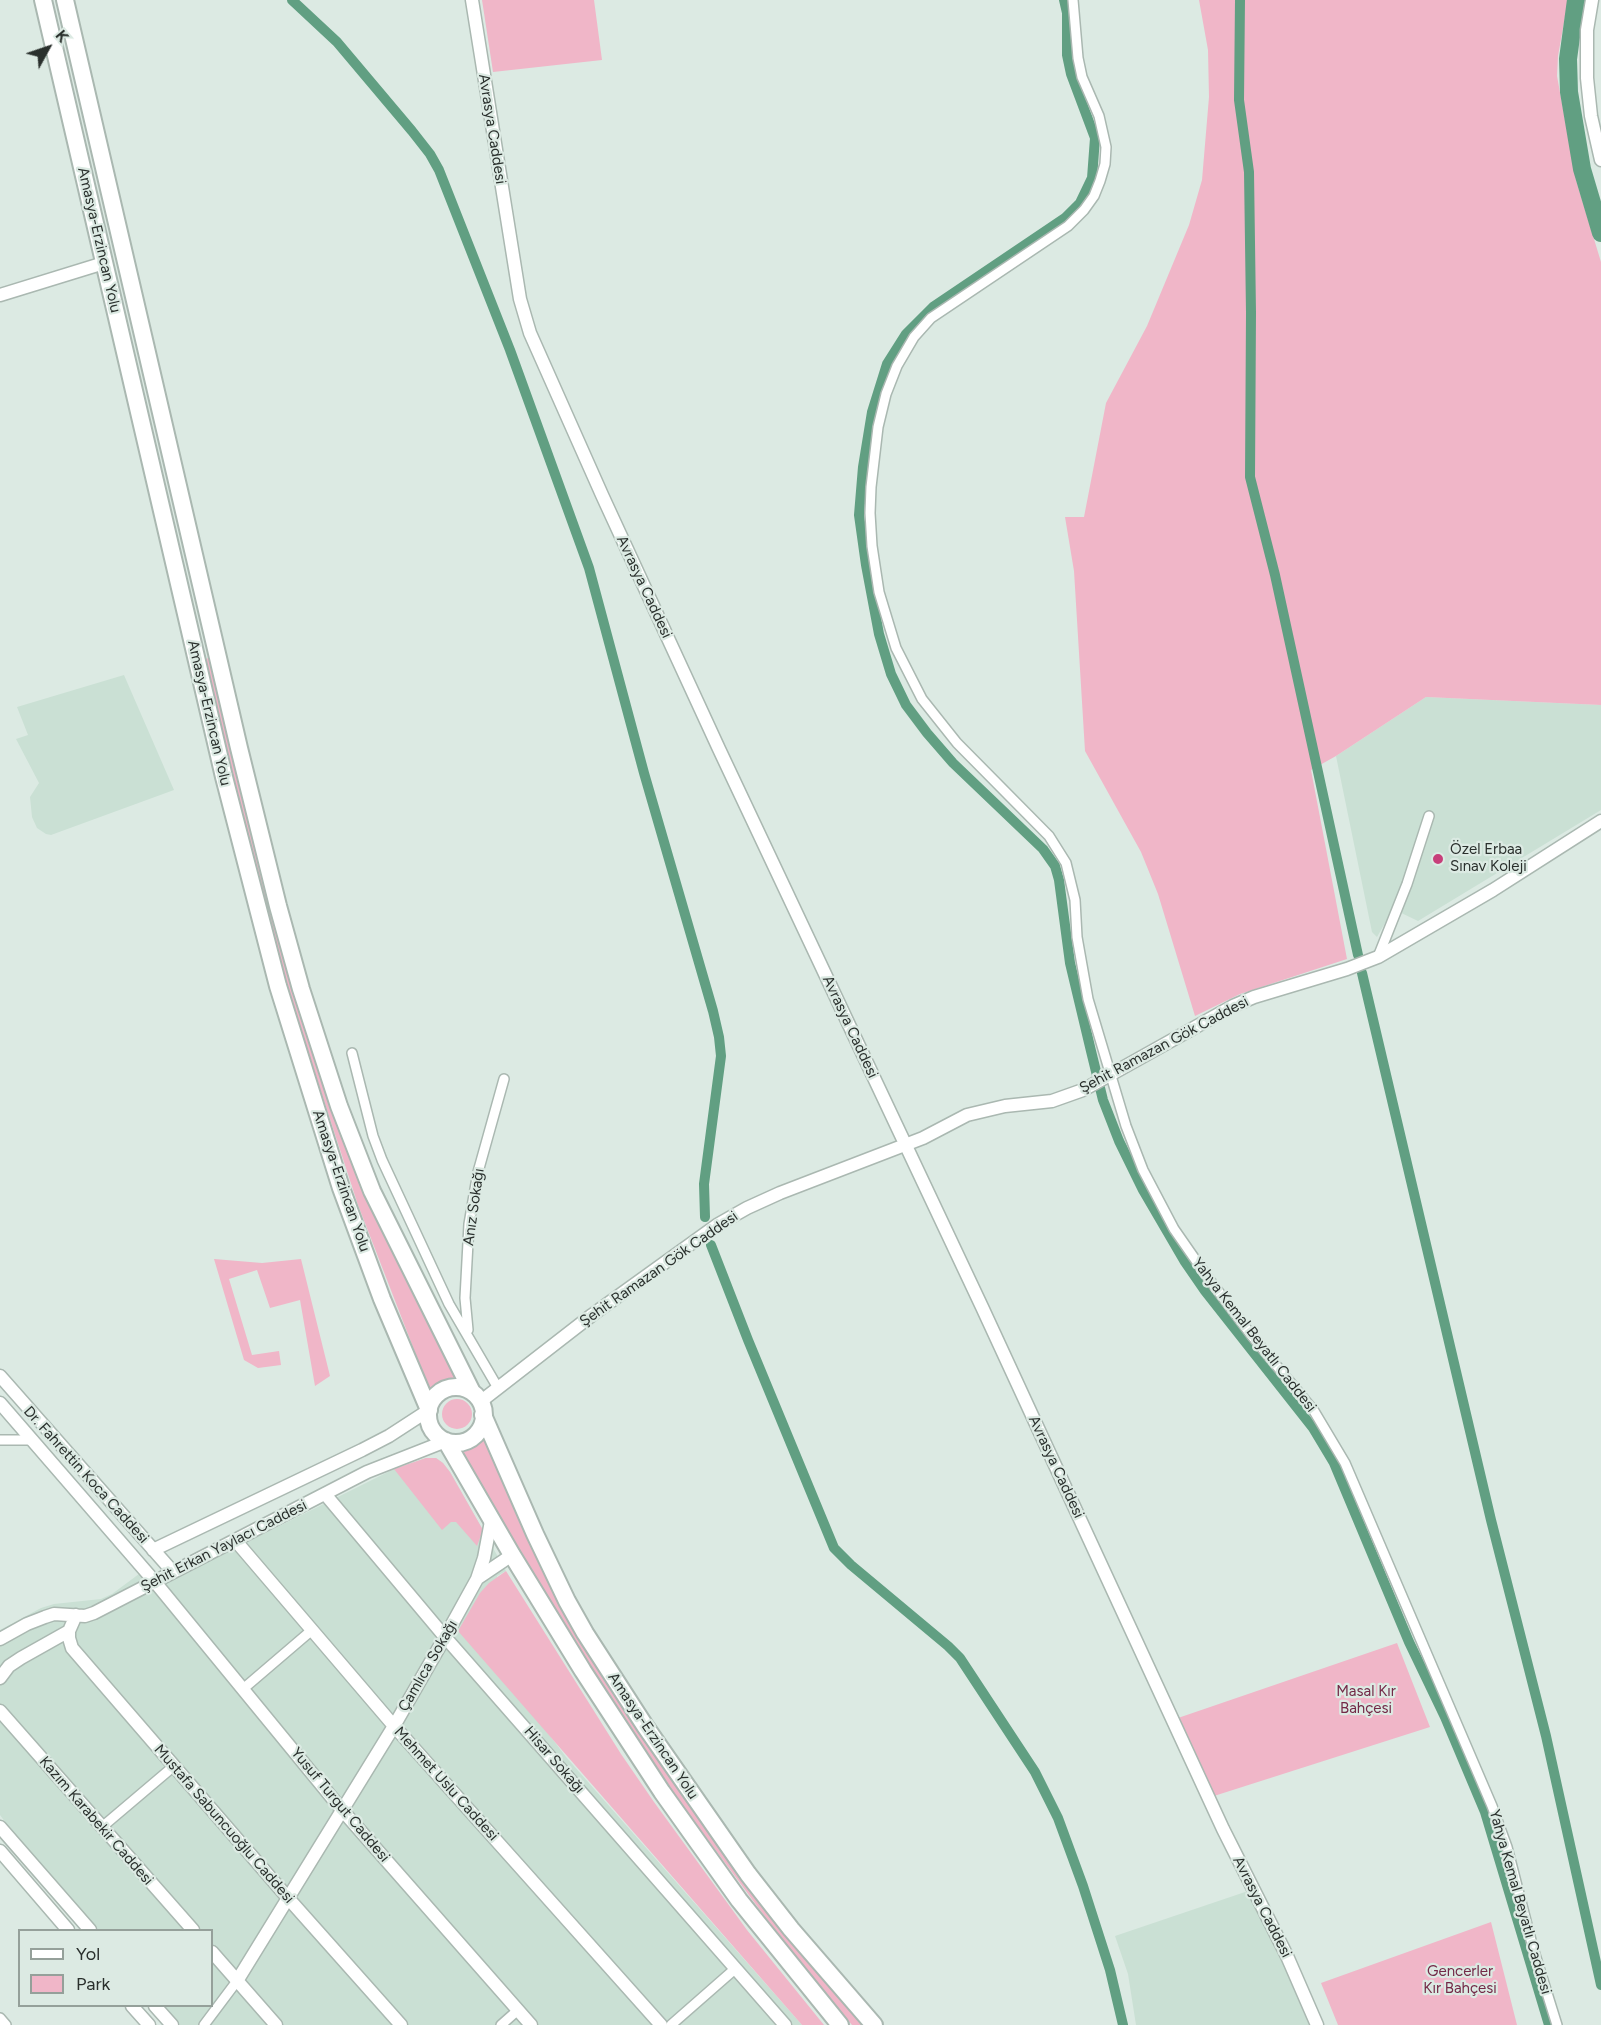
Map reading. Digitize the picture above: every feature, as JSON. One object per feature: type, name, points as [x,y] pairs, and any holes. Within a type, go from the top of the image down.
[{"type":"highway","name":"Amasya-Erzincan Yolu","points":[[43,0],[224,777],[278,986],[341,1188],[382,1299],[429,1410]]},
{"type":"highway","name":"Amasya-Erzincan Yolu","points":[[65,0],[239,748],[278,906],[298,979],[339,1106],[372,1191],[479,1403],[535,1534],[585,1634],[723,1840],[760,1890],[874,2025]]},
{"type":"highway","points":[[460,1387],[479,1403],[480,1427],[472,1437],[456,1442],[446,1441],[432,1429],[429,1410],[434,1397],[446,1389],[460,1387]]},
{"type":"highway","name":"Amasya-Erzincan Yolu","points":[[446,1441],[512,1556],[613,1718],[691,1834],[770,1940],[840,2025]]},
{"type":"street","name":"Avrasya Caddesi","points":[[472,0],[520,298],[530,333],[714,738],[906,1145],[1218,1818],[1268,1917],[1317,2025]]},
{"type":"street","name":"Yahya Kemal Beyatlı Caddesi","points":[[1073,0],[1080,68],[1099,116],[1106,147],[1106,164],[1094,196],[1068,226],[931,318],[914,337],[897,366],[886,394],[878,427],[870,513],[879,592],[896,648],[922,699],[972,759],[1049,836],[1066,862],[1075,900],[1082,970],[1088,999],[1110,1077],[1143,1170],[1174,1229],[1224,1299],[1314,1411],[1345,1463],[1492,1806],[1507,1847],[1533,1948],[1557,2025]]},
{"type":"street","points":[[1592,0],[1587,30],[1587,78],[1591,116],[1601,160]]},
{"type":"street","points":[[0,295],[104,263]]},
{"type":"street","points":[[1378,957],[1407,884],[1429,816]]},
{"type":"street","name":"Şehit Ramazan Gök Caddesi","points":[[479,1403],[592,1315],[728,1218],[780,1193],[923,1138],[967,1115],[1005,1106],[1052,1101],[1083,1090],[1110,1077],[1194,1026],[1233,1006],[1254,997],[1347,969],[1378,957],[1493,890],[1601,821]]},
{"type":"street","points":[[352,1053],[373,1136],[382,1160],[431,1267],[498,1388]]},
{"type":"street","name":"Anız Sokağı","points":[[469,1339],[465,1298],[469,1224],[478,1172],[504,1079]]},
{"type":"street","name":"Dr. Fahrettin Koca Caddesi","points":[[0,1376],[173,1572]]},
{"type":"street","name":"Dr. Fahrettin Koca Caddesi","points":[[0,1402],[155,1581]]},
{"type":"street","name":"Şehit Erkan Yaylacı Caddesi","points":[[153,1550],[380,1441],[429,1410]]},
{"type":"street","points":[[0,1440],[33,1440]]},
{"type":"street","name":"Şehit Erkan Yaylacı Caddesi","points":[[0,1639],[27,1624],[54,1614],[85,1616],[94,1613],[379,1466],[446,1441]]},
{"type":"street","name":"Hisar Sokağı","points":[[325,1494],[445,1637],[785,2025]]},
{"type":"street","name":"Çamlıca Sokağı","points":[[204,2025],[237,1981],[394,1726],[445,1637],[477,1579],[484,1558],[491,1521]]},
{"type":"street","name":"Mehmet Uslu Caddesi","points":[[235,1540],[394,1726],[661,2025]]},
{"type":"street","name":"Çamlıca Sokağı","points":[[477,1579],[512,1556]]},
{"type":"street","name":"Yusuf Turgut Caddesi","points":[[155,1581],[342,1810],[531,2025]]},
{"type":"street","points":[[0,1678],[9,1666],[69,1631],[76,1615]]},
{"type":"street","points":[[243,1689],[312,1630]]},
{"type":"street","name":"Mustafa Sabuncuoğlu Caddesi","points":[[69,1631],[72,1648],[400,2025]]},
{"type":"street","name":"Kazım Karabekir Caddesi","points":[[0,1711],[192,1929]]},
{"type":"street","points":[[102,1827],[174,1766]]},
{"type":"street","points":[[0,1827],[89,1929]]},
{"type":"street","points":[[0,1851],[67,1929]]},
{"type":"street","points":[[213,1953],[276,2025]]},
{"type":"street","points":[[671,2025],[736,1968]]},
{"type":"street","points":[[133,2007],[149,2025]]},
{"type":"street","points":[[156,2007],[172,2025]]},
{"type":"street","points":[[501,2025],[518,2010]]},
{"type":"street","points":[[0,2018],[6,2025]]},
{"type":"shaded area","points":[[124,675],[174,790],[51,835],[46,834],[37,828],[32,817],[30,797],[39,783],[16,739],[28,735],[17,707]]},
{"type":"shaded area","name":"Özel Erbaa Sınav Koleji","points":[[1426,697],[1601,705],[1601,810],[1418,921],[1393,909],[1377,937],[1372,932],[1336,756]]},
{"type":"shaded area","points":[[426,1458],[436,1458],[450,1472],[506,1571],[497,1576],[548,1733],[566,1757],[802,2025],[180,2025],[164,2007],[213,2007],[213,1929],[96,1929],[20,1842],[0,1815],[0,1630],[41,1608],[54,1604],[101,1599],[112,1594],[139,1574],[175,1578],[394,1469]]},
{"type":"shaded area","points":[[1248,1891],[1275,1945],[1309,2025],[1136,2025],[1128,1974],[1115,1936]]},
{"type":"green space","points":[[482,0],[594,0],[602,60],[493,72]]},
{"type":"green space","points":[[1199,0],[1568,0],[1558,56],[1557,76],[1576,180],[1601,262],[1601,705],[1426,697],[1311,770],[1347,959],[1240,994],[1195,1016],[1158,894],[1141,852],[1085,751],[1074,571],[1065,517],[1084,517],[1106,403],[1147,326],[1189,225],[1202,180],[1209,97],[1208,50]]},
{"type":"green space","points":[[209,658],[258,849],[339,1126],[374,1215],[457,1376],[430,1391],[358,1205],[289,993],[218,719],[205,659]]},
{"type":"green space","points":[[214,1259],[262,1263],[301,1259],[330,1376],[315,1386],[300,1300],[270,1308],[257,1270],[229,1279],[252,1355],[279,1351],[281,1365],[258,1368],[244,1360]]},
{"type":"green space","points":[[457,1399],[468,1403],[472,1414],[468,1425],[457,1429],[446,1425],[442,1414],[446,1403]]},
{"type":"green space","points":[[484,1436],[539,1564],[615,1696],[672,1780],[756,1896],[863,2025],[852,2025],[789,1949],[682,1805],[590,1666],[458,1450]]},
{"type":"green space","points":[[426,1458],[436,1458],[450,1472],[483,1530],[477,1546],[456,1522],[451,1522],[442,1530],[394,1469]]},
{"type":"green space","points":[[506,1571],[621,1754],[654,1802],[747,1930],[824,2025],[802,2025],[458,1631],[480,1593],[489,1583]]},
{"type":"green space","name":"Masal Kır Bahçesi","points":[[1397,1643],[1430,1727],[1214,1796],[1178,1718]]},
{"type":"green space","name":"Gencerler Kır Bahçesi","points":[[1491,1922],[1517,2025],[1338,2025],[1321,1983]]},
{"type":"waterway","points":[[292,0],[337,42],[412,131],[439,170],[510,350],[589,568],[719,1037],[721,1056],[704,1184],[705,1217]]},
{"type":"waterway","points":[[1064,0],[1067,13],[1067,55],[1071,74],[1095,138],[1092,178],[1080,203],[1065,218],[933,307],[906,334],[887,364],[872,412],[863,467],[859,515],[879,634],[891,674],[906,705],[927,733],[953,763],[1043,849],[1055,866],[1059,880],[1070,963],[1103,1100],[1119,1141],[1143,1190],[1185,1262],[1205,1291],[1313,1428],[1334,1463],[1409,1642],[1445,1717],[1485,1812],[1549,2025]]},
{"type":"waterway","points":[[1240,0],[1239,100],[1249,172],[1250,477],[1275,575],[1358,955]]},
{"type":"waterway","points":[[1576,0],[1568,59],[1569,92],[1582,169],[1601,233]]},
{"type":"waterway","points":[[1362,973],[1491,1520],[1546,1736],[1601,1985]]},
{"type":"waterway","points":[[711,1245],[834,1548],[960,1658],[1035,1772],[1058,1818],[1083,1886],[1110,1970],[1123,2025]]},
{"type":"place","name":"Özel Erbaa Sınav Koleji","points":[[1438,859]]}]
